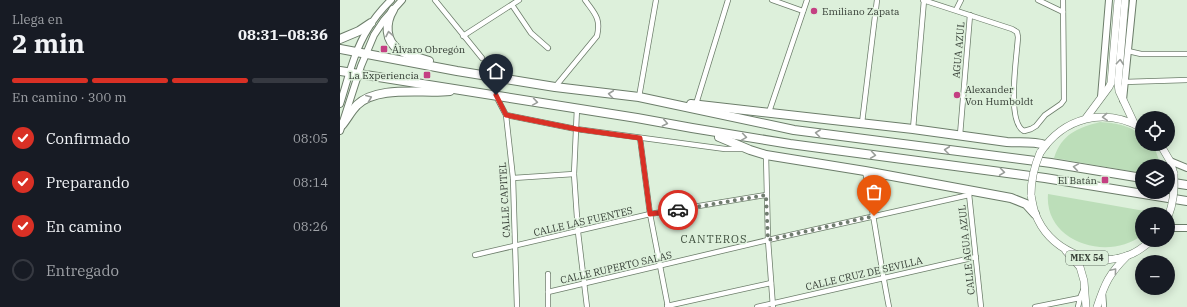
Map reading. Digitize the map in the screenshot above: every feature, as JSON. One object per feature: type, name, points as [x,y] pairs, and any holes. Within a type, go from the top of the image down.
[{"type":"highway","points":[[393,10],[388,20],[388,32],[389,39],[396,48],[402,52],[457,70]]},
{"type":"highway","points":[[340,39],[357,32],[371,23]]},
{"type":"highway","points":[[340,49],[555,87],[638,97],[794,130],[1051,163],[1135,177]]},
{"type":"highway","points":[[340,71],[577,108],[790,144],[1045,178],[1187,201]]},
{"type":"highway","points":[[341,128],[357,105],[373,97],[394,92],[442,92],[461,90]]},
{"type":"highway","points":[[664,102],[768,112],[1007,142],[1036,142],[1045,145]]},
{"type":"highway","points":[[692,128],[766,155],[865,171],[969,193],[1011,198],[1026,204],[1035,214]]},
{"type":"highway","points":[[1175,183],[1187,185]]},
{"type":"main road","points":[[1086,118],[1109,87],[1111,82],[1118,0]]},
{"type":"main road","points":[[1125,0],[1118,84],[1123,100],[1134,123]]},
{"type":"main road","name":"MEX 54","points":[[1134,123],[1113,117],[1086,118],[1064,128],[1054,135],[1040,153],[1034,165],[1031,179],[1031,194],[1035,214],[1042,228],[1052,240],[1065,249],[1080,256],[1096,260],[1113,259],[1129,255],[1143,247]]},
{"type":"main road","name":"MEX 54","points":[[1065,249],[1080,267],[1085,287],[1086,307]]},
{"type":"main road","name":"MEX 54","points":[[1097,307],[1111,273],[1129,255]]},
{"type":"street","points":[[340,104],[366,30],[391,0]]},
{"type":"street","points":[[341,128],[358,74],[374,35],[402,0]]},
{"type":"street","points":[[435,0],[482,58]]},
{"type":"street","points":[[463,36],[519,0]]},
{"type":"street","points":[[555,87],[597,36],[600,26],[597,17],[585,0]]},
{"type":"street","points":[[638,97],[656,0]]},
{"type":"street","points":[[696,104],[728,0]]},
{"type":"street","points":[[772,0],[803,10]]},
{"type":"street","points":[[768,112],[807,0]]},
{"type":"street","points":[[862,123],[877,0]]},
{"type":"street","points":[[913,129],[924,0],[1012,29],[1017,32],[1018,37],[1014,100],[1018,126],[1024,130],[1032,129],[1064,100],[1063,0]]},
{"type":"street","points":[[956,10],[961,0]]},
{"type":"street","points":[[1038,0],[1063,12]]},
{"type":"street","points":[[1101,97],[1109,0]]},
{"type":"street","points":[[1123,100],[1133,0]]},
{"type":"street","points":[[512,4],[531,33],[548,48]]},
{"type":"street","name":"AGUA AZUL","points":[[960,135],[970,15]]},
{"type":"street","points":[[1128,51],[1141,54],[1187,54]]},
{"type":"street","points":[[1124,82],[1187,80]]},
{"type":"street","name":"CALLE CAPITEL","points":[[496,95],[506,115],[513,178],[517,307]]},
{"type":"street","points":[[577,108],[574,174],[578,232],[587,307]]},
{"type":"street","points":[[506,115],[576,129],[725,149],[750,150]]},
{"type":"street","points":[[640,138],[650,214],[668,306],[771,283]]},
{"type":"street","points":[[766,155],[768,240],[773,305]]},
{"type":"street","points":[[1175,163],[1187,168]]},
{"type":"street","points":[[865,171],[889,307]]},
{"type":"street","points":[[513,178],[574,174]]},
{"type":"street","name":"CALLE RUPERTO SALAS","points":[[548,292],[660,267],[969,193]]},
{"type":"street","name":"CALLE AGUA AZUL","points":[[969,193],[981,307]]},
{"type":"street","name":"CALLE LAS FUENTES","points":[[475,256],[650,214],[766,195]]},
{"type":"street","points":[[1175,228],[1187,228]]},
{"type":"street","name":"CALLE CRUZ DE SEVILLA","points":[[757,307],[773,305],[976,257]]},
{"type":"street","points":[[548,274],[548,307]]},
{"type":"street","points":[[1078,307],[1085,287]]},
{"type":"street","points":[[1103,290],[1104,307]]},
{"type":"street","points":[[1035,307],[1080,298]]},
{"type":"green space","points":[[1100,122],[1122,125],[1132,129],[1135,131],[1135,151],[1156,151],[1159,159],[1135,159],[1135,172],[1054,158],[1061,143],[1071,133]]},
{"type":"green space","points":[[1048,194],[1135,209],[1135,239],[1128,243],[1112,247],[1096,247],[1081,243],[1067,235],[1056,224],[1049,211]]},
{"type":"way so far","points":[[678,210],[766,195],[768,240],[874,216]]},
{"type":"place","name":"Emiliano Zapata","points":[[814,11]]},
{"type":"place","name":"Álvaro Obregón","points":[[384,49]]},
{"type":"place","name":"La Experiencia","points":[[427,75]]},
{"type":"place","name":"Alexander Von Humboldt","points":[[957,95]]},
{"type":"place","name":"El Batán","points":[[1105,180]]},
{"type":"district","name":"CANTEROS","points":[[714,239]]},
{"type":"route","points":[[496,95],[506,115],[576,129],[640,138],[650,214],[678,210]]}]
